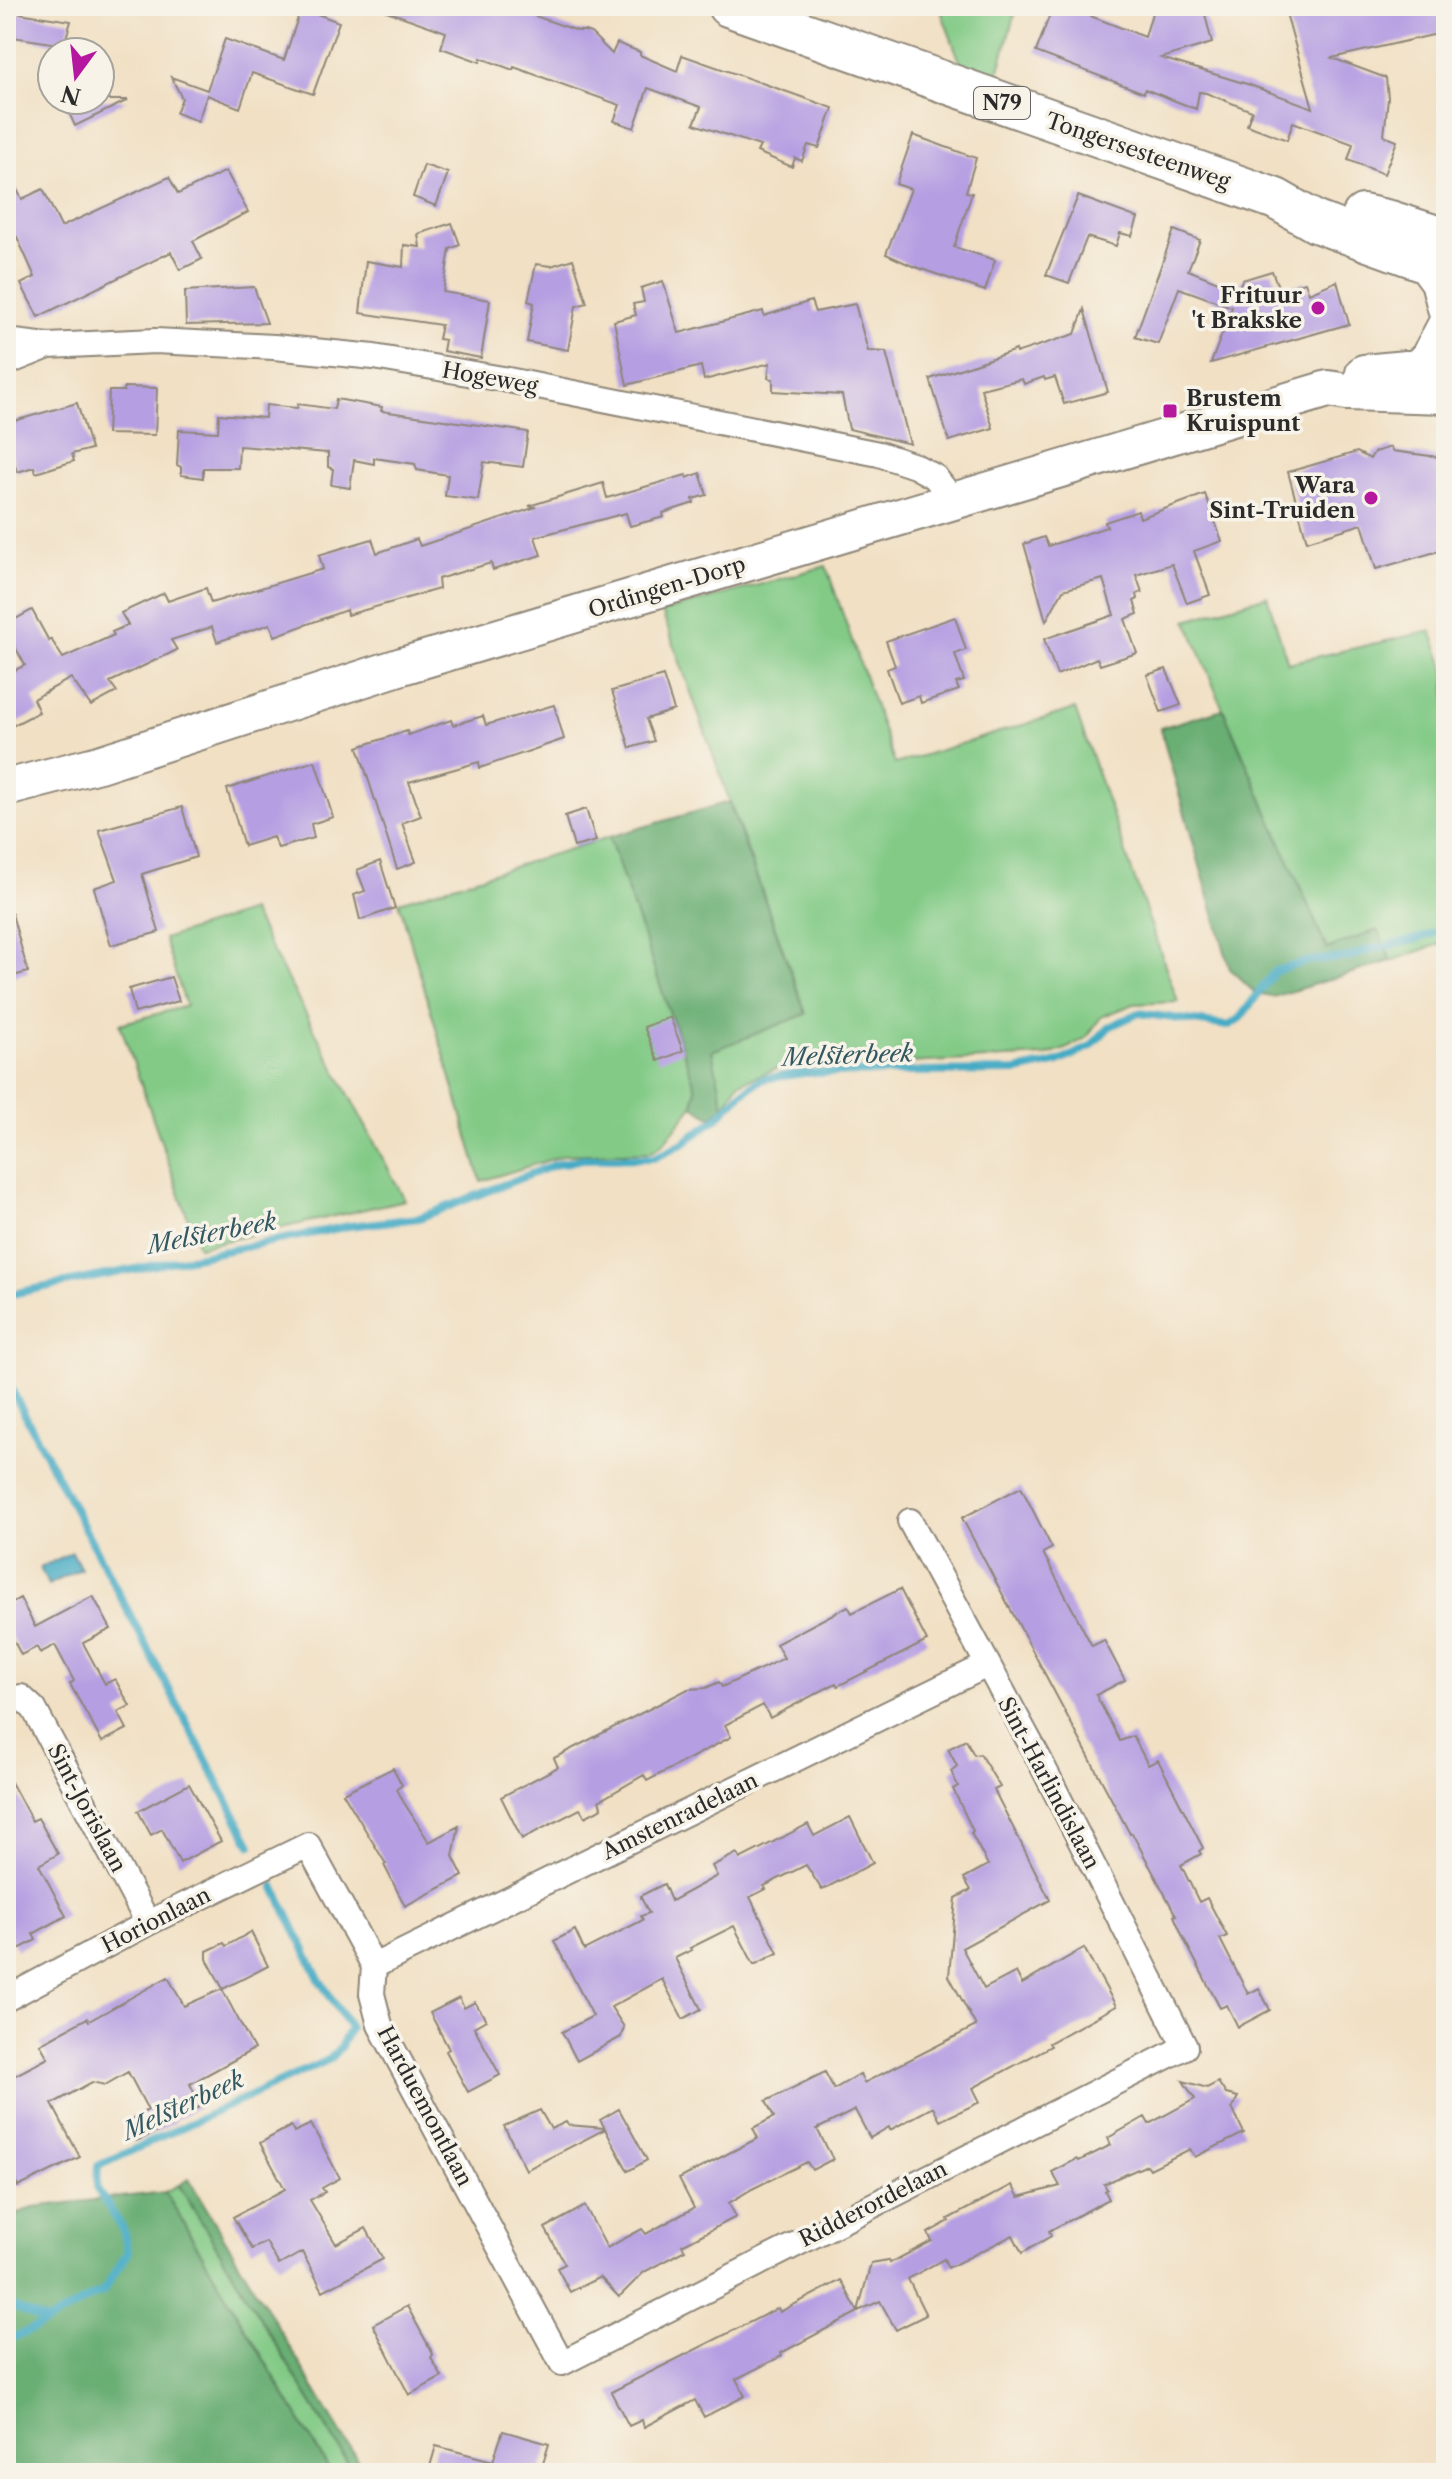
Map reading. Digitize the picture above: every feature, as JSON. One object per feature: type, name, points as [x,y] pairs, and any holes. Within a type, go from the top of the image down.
[{"type":"main road","name":"Tongersesteenweg","points":[[728,6],[1276,199],[1316,222],[1439,257]]},
{"type":"main road","points":[[1439,257],[1439,281],[1446,308]]},
{"type":"main road","points":[[1431,368],[1428,359],[1446,325]]},
{"type":"main road","name":"Ordingen-Dorp","points":[[1328,389],[1338,380],[1373,371],[1431,368]]},
{"type":"main road","name":"Ordingen-Dorp","points":[[6,788],[99,764],[402,666],[1328,389],[1446,395]]},
{"type":"street","name":"Hogeweg","points":[[6,341],[48,346],[155,341],[274,347],[374,357],[879,454],[915,466],[935,477],[953,500]]},
{"type":"street","points":[[6,363],[48,346]]},
{"type":"street","name":"Sint-Harlindislaan","points":[[910,1521],[1038,1757],[1185,2047]]},
{"type":"street","name":"Amstenradelaan","points":[[374,1966],[987,1665]]},
{"type":"street","name":"Sint-Jorislaan","points":[[14,1698],[34,1709],[148,1923]]},
{"type":"street","name":"Harduemontlaan","points":[[308,1845],[374,1966],[372,1994],[380,2025],[562,2363]]},
{"type":"street","name":"Horionlaan","points":[[6,1999],[148,1923],[308,1845]]},
{"type":"street","name":"Ridderordelaan","points":[[562,2363],[1185,2047]]},
{"type":"green space","points":[[939,6],[1017,6],[996,80],[962,67]]},
{"type":"green space","points":[[826,566],[895,764],[1075,709],[1178,1002],[1134,1004],[1101,1017],[1087,1037],[1045,1056],[784,1066],[739,1083],[724,1107],[711,1051],[806,1014],[662,612]]},
{"type":"green space","points":[[1267,596],[1288,663],[1431,631],[1446,672],[1446,942],[1391,961],[1377,930],[1327,949],[1187,620]]},
{"type":"green space","points":[[1223,709],[1327,949],[1378,930],[1391,961],[1273,997],[1256,994],[1230,969],[1160,728]]},
{"type":"green space","points":[[729,802],[806,1014],[712,1051],[724,1107],[711,1117],[693,1106],[696,1089],[609,837]]},
{"type":"green space","points":[[609,837],[696,1089],[693,1106],[663,1144],[650,1152],[565,1155],[481,1181],[399,902]]},
{"type":"green space","points":[[251,911],[405,1200],[198,1247],[120,1024],[186,1006],[164,939]]},
{"type":"green space","points":[[189,2179],[365,2473],[354,2473],[179,2185]]},
{"type":"green space","points":[[179,2185],[354,2473],[331,2473],[165,2192]]},
{"type":"green space","points":[[165,2192],[331,2473],[6,2473],[6,2220],[33,2207]]},
{"type":"water","points":[[72,1552],[81,1569],[48,1585],[40,1568]]},
{"type":"building","points":[[381,6],[535,6],[532,15],[591,33],[612,54],[617,43],[677,71],[682,55],[833,108],[819,148],[808,145],[802,161],[795,158],[792,167],[757,152],[760,146],[694,124],[701,107],[648,88],[634,128],[614,121],[620,105],[514,67],[513,70],[481,58],[480,62],[441,48],[446,32],[381,9]]},
{"type":"building","points":[[1053,6],[1079,6],[1080,12],[1145,37],[1154,6],[1203,6],[1212,43],[1161,58],[1313,108],[1284,6],[1446,6],[1446,32],[1332,58],[1386,78],[1388,98],[1384,136],[1397,141],[1384,174],[1348,160],[1353,144],[1293,122],[1287,140],[1247,125],[1252,111],[1206,93],[1199,92],[1196,109],[1036,52]]},
{"type":"building","points":[[301,8],[339,22],[313,94],[252,73],[240,108],[207,95],[198,121],[176,113],[182,98],[171,77],[207,90],[225,39],[284,60]]},
{"type":"building","points":[[6,11],[71,21],[67,36],[36,36],[36,41],[6,36]]},
{"type":"building","points":[[70,116],[95,116],[75,126]]},
{"type":"building","points":[[913,135],[976,158],[966,192],[972,193],[954,247],[995,260],[985,291],[886,254],[911,189],[896,184]]},
{"type":"building","points":[[424,165],[448,173],[436,206],[413,197]]},
{"type":"building","points":[[6,169],[22,199],[43,189],[61,227],[169,177],[178,194],[226,171],[248,212],[193,241],[202,259],[180,270],[171,252],[38,317],[21,284],[35,277],[17,237],[6,242]]},
{"type":"building","points":[[1078,196],[1138,218],[1132,236],[1120,233],[1116,246],[1087,237],[1069,283],[1046,275]]},
{"type":"building","points":[[452,223],[460,245],[450,249],[443,292],[490,300],[481,358],[443,351],[445,340],[438,339],[441,325],[360,313],[366,261],[403,267],[404,245],[420,247],[418,234]]},
{"type":"building","points":[[1174,230],[1200,240],[1188,270],[1238,290],[1242,280],[1272,271],[1279,289],[1305,282],[1309,293],[1337,281],[1349,324],[1211,363],[1232,307],[1179,288],[1158,344],[1135,337]]},
{"type":"building","points":[[573,259],[587,303],[576,306],[568,350],[527,342],[534,303],[528,301],[536,264],[551,266]]},
{"type":"building","points":[[663,281],[679,333],[763,311],[764,316],[811,301],[815,312],[855,304],[868,351],[886,352],[910,444],[849,429],[842,395],[773,391],[773,379],[768,378],[770,363],[704,380],[701,366],[627,385],[614,321],[636,315],[633,304],[644,302],[641,288]]},
{"type":"building","points":[[254,287],[267,323],[186,325],[185,291]]},
{"type":"building","points":[[1084,309],[1108,392],[1064,404],[1055,377],[1045,380],[1044,377],[1024,384],[1022,379],[981,389],[993,428],[949,441],[930,379],[1075,334]]},
{"type":"building","points":[[124,387],[157,388],[155,435],[107,434],[109,391],[124,391]]},
{"type":"building","points":[[336,399],[382,407],[381,411],[528,432],[523,467],[484,462],[478,500],[445,496],[448,475],[417,470],[415,464],[374,458],[374,464],[354,460],[350,488],[331,485],[333,469],[328,467],[328,453],[239,446],[238,468],[203,468],[203,478],[181,475],[181,467],[177,465],[179,430],[218,432],[219,414],[265,418],[266,405],[297,408],[298,404],[334,409]]},
{"type":"building","points":[[77,403],[91,449],[72,454],[74,461],[36,473],[34,467],[17,472],[6,437],[6,425]]},
{"type":"building","name":"Wara Sint-Truiden","points":[[1391,447],[1392,451],[1446,458],[1446,549],[1376,569],[1362,524],[1307,541],[1288,472],[1357,452],[1370,459],[1374,452]]},
{"type":"building","points":[[700,473],[707,495],[693,499],[694,503],[663,513],[664,517],[630,526],[626,513],[535,537],[541,555],[493,570],[491,563],[438,579],[439,589],[347,615],[346,610],[275,636],[270,624],[217,642],[212,627],[171,640],[177,650],[110,682],[117,692],[91,706],[71,678],[33,699],[39,712],[6,729],[6,675],[25,665],[6,630],[6,624],[32,610],[49,641],[51,639],[63,658],[114,635],[112,632],[128,625],[121,613],[164,593],[168,601],[206,588],[211,603],[323,569],[319,555],[372,539],[377,553],[417,539],[420,546],[603,483],[607,498]]},
{"type":"building","points":[[1205,494],[1222,541],[1194,551],[1210,595],[1187,603],[1172,564],[1136,575],[1142,592],[1137,594],[1138,599],[1134,601],[1138,614],[1125,619],[1137,653],[1100,665],[1097,658],[1057,675],[1044,639],[1114,615],[1103,579],[1063,590],[1046,621],[1024,544],[1044,537],[1048,546],[1107,527],[1105,522],[1138,511],[1140,518]]},
{"type":"building","points":[[955,617],[966,650],[955,654],[964,681],[956,683],[959,690],[921,703],[919,696],[899,703],[887,669],[895,666],[886,641]]},
{"type":"building","points":[[1166,669],[1181,705],[1161,712],[1147,675]]},
{"type":"building","points":[[663,676],[674,710],[646,719],[654,741],[630,748],[612,691]]},
{"type":"building","points":[[554,705],[564,739],[480,768],[479,762],[409,782],[421,816],[402,823],[416,862],[397,869],[358,747],[407,731],[408,735],[451,720],[453,725],[483,716],[486,725]]},
{"type":"building","points":[[315,761],[333,817],[311,824],[314,838],[278,848],[273,837],[244,846],[227,789]]},
{"type":"building","points":[[182,807],[196,857],[142,874],[159,932],[111,945],[94,888],[117,880],[99,830]]},
{"type":"building","points":[[586,809],[596,841],[574,847],[565,816]]},
{"type":"building","points":[[380,861],[395,908],[360,920],[354,895],[365,891],[357,870]]},
{"type":"building","points":[[12,914],[28,972],[6,978],[6,915]]},
{"type":"building","points":[[171,977],[179,1001],[135,1013],[129,989]]},
{"type":"building","points":[[670,1017],[683,1051],[658,1061],[644,1027]]},
{"type":"building","points":[[1021,1487],[1052,1548],[1043,1553],[1092,1646],[1104,1640],[1125,1680],[1096,1695],[1120,1741],[1133,1736],[1148,1765],[1158,1760],[1203,1848],[1199,1851],[1201,1854],[1181,1865],[1199,1902],[1207,1898],[1227,1936],[1220,1939],[1248,1994],[1259,1988],[1270,2010],[1238,2027],[1227,2005],[1220,2008],[1184,1939],[1176,1915],[962,1518]]},
{"type":"building","points":[[900,1589],[927,1641],[770,1718],[763,1705],[725,1725],[731,1737],[647,1781],[644,1775],[599,1801],[602,1808],[585,1817],[580,1809],[522,1839],[501,1797],[558,1767],[554,1758],[688,1689],[706,1688],[719,1682],[722,1687],[784,1658],[776,1644],[848,1606],[852,1613]]},
{"type":"building","points":[[93,1596],[111,1629],[83,1643],[105,1684],[115,1679],[130,1706],[118,1712],[127,1729],[102,1742],[70,1684],[74,1681],[55,1645],[40,1653],[37,1647],[21,1655],[6,1625],[6,1606],[20,1598],[35,1627]]},
{"type":"building","points":[[966,1740],[974,1755],[980,1754],[1000,1787],[994,1790],[1050,1900],[962,1948],[984,1989],[1016,1972],[1022,1984],[1084,1948],[1116,2006],[973,2088],[980,2102],[940,2121],[933,2107],[870,2138],[855,2110],[817,2129],[833,2159],[812,2170],[807,2162],[729,2203],[736,2217],[682,2245],[685,2250],[644,2272],[619,2297],[600,2277],[570,2292],[557,2268],[565,2264],[545,2228],[585,2206],[607,2248],[642,2229],[646,2234],[694,2208],[679,2179],[758,2138],[753,2128],[774,2117],[766,2101],[825,2072],[834,2089],[860,2074],[864,2083],[976,2026],[949,1976],[956,1898],[971,1890],[964,1878],[988,1865],[953,1789],[958,1786],[951,1771],[957,1766],[948,1749]]},
{"type":"building","points":[[393,1768],[402,1785],[397,1789],[429,1842],[459,1826],[453,1856],[463,1876],[405,1906],[386,1864],[343,1793]]},
{"type":"building","points":[[6,1773],[32,1821],[38,1818],[58,1854],[39,1865],[66,1916],[33,1934],[36,1940],[17,1950],[6,1930]]},
{"type":"building","points":[[189,1784],[221,1841],[180,1863],[162,1829],[151,1835],[138,1811]]},
{"type":"building","points":[[850,1817],[873,1863],[822,1890],[806,1865],[764,1886],[766,1889],[750,1897],[778,1953],[754,1965],[734,1926],[690,1948],[692,1950],[675,1958],[701,2009],[683,2019],[662,1979],[611,2007],[624,2027],[621,2037],[577,2061],[562,2032],[593,2016],[554,1941],[575,1930],[584,1950],[643,1920],[641,1916],[649,1913],[640,1896],[664,1884],[671,1901],[717,1876],[712,1866],[737,1853],[740,1859],[808,1824],[814,1836]]},
{"type":"building","points":[[251,1932],[268,1966],[223,1989],[207,1959],[207,1951],[224,1943],[226,1946]]},
{"type":"building","points":[[168,1977],[184,2006],[222,1989],[254,2049],[190,2084],[201,2106],[136,2141],[126,2122],[148,2110],[128,2072],[105,2085],[92,2082],[52,2104],[80,2157],[18,2187],[6,2164],[6,2080],[48,2058],[40,2044]]},
{"type":"building","points":[[459,1998],[464,2008],[475,2002],[486,2020],[474,2027],[500,2075],[468,2092],[430,2013]]},
{"type":"building","points":[[1183,2081],[1207,2088],[1218,2082],[1226,2094],[1238,2097],[1232,2108],[1244,2133],[1195,2157],[1190,2149],[1150,2169],[1147,2165],[1104,2184],[1109,2199],[1049,2231],[1051,2236],[1022,2253],[1013,2235],[948,2268],[944,2259],[908,2279],[926,2315],[896,2330],[880,2301],[858,2311],[871,2263],[889,2260],[890,2263],[932,2241],[928,2233],[948,2219],[1012,2185],[1019,2197],[1060,2186],[1052,2172],[1111,2145],[1108,2138],[1145,2117],[1149,2124],[1195,2099]]},
{"type":"building","points":[[619,2109],[647,2160],[628,2171],[605,2129],[526,2170],[504,2126],[540,2110],[551,2129],[566,2122],[568,2125],[605,2128],[600,2120]]},
{"type":"building","points":[[311,2124],[340,2178],[322,2188],[325,2192],[310,2200],[336,2244],[366,2228],[383,2259],[323,2291],[302,2252],[279,2265],[266,2242],[252,2249],[233,2217],[285,2189],[260,2143],[291,2126],[294,2132]]},
{"type":"building","points":[[841,2280],[858,2312],[736,2379],[745,2396],[704,2417],[695,2400],[644,2427],[642,2420],[629,2426],[611,2392],[778,2308],[780,2312]]},
{"type":"building","points":[[407,2306],[442,2377],[409,2395],[373,2325]]},
{"type":"building","points":[[503,2431],[549,2444],[540,2473],[428,2473],[436,2446],[493,2461]]},
{"type":"waterway","name":"Melsterbeek","points":[[6,1295],[349,1226],[419,1218],[554,1165],[582,1159],[654,1158],[683,1143],[716,1119],[742,1093],[762,1079],[804,1073],[1017,1071],[1059,1062],[1091,1046],[1109,1027],[1139,1013],[1228,1026],[1240,1018],[1275,971],[1309,961],[1350,957],[1446,929]]},
{"type":"waterway","name":"Melsterbeek","points":[[6,1379],[251,1845]]},
{"type":"waterway","name":"Melsterbeek","points":[[6,2340],[34,2329],[103,2291],[128,2252],[123,2229],[97,2189],[98,2166],[330,2059],[341,2046],[350,2028],[319,1979],[274,1886]]},
{"type":"waterway","points":[[6,2304],[47,2322]]},
{"type":"place","name":"Frituur 't Brakske","points":[[1318,308]]},
{"type":"place","name":"Brustem Kruispunt","points":[[1170,411]]},
{"type":"place","name":"Wara Sint-Truiden","points":[[1371,498]]}]
